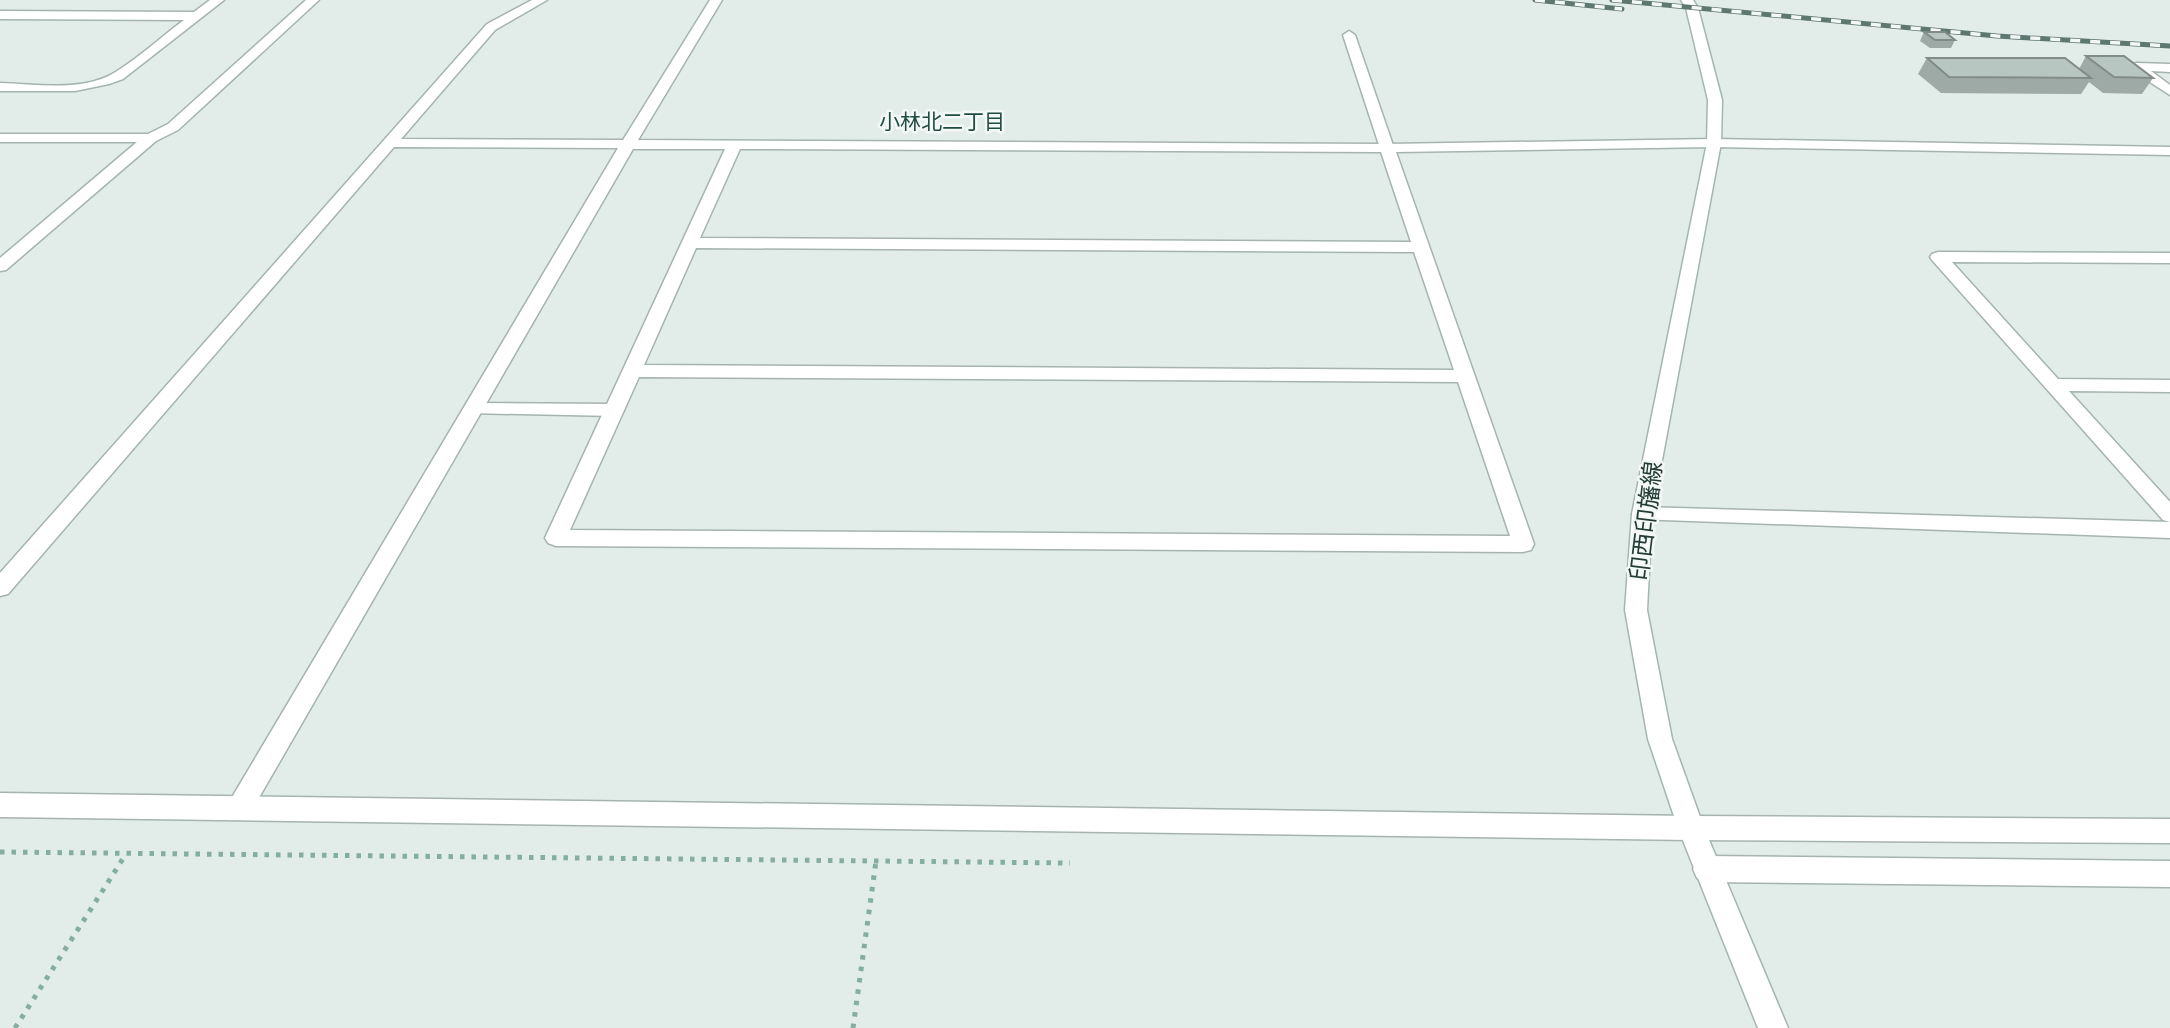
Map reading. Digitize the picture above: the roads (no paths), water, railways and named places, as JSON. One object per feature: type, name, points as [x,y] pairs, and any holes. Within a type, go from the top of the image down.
[{"type":"street","points":[[0,87],[85,87],[103,83],[118,76],[218,0]]},
{"type":"street","points":[[0,266],[151,138],[173,127],[313,0]]},
{"type":"street","points":[[0,588],[491,27],[541,0]]},
{"type":"street","points":[[240,807],[628,144],[716,0]]},
{"type":"street","name":"印西印旛線","points":[[1687,0],[1692,8],[1715,100],[1714,143],[1643,514],[1636,610],[1660,739],[1690,828],[1773,1028]]},
{"type":"street","points":[[491,27],[489,18],[499,9]]},
{"type":"street","points":[[0,15],[197,16]]},
{"type":"street","points":[[735,145],[556,538],[1523,544],[1349,36]]},
{"type":"street","points":[[2170,68],[2136,67],[2170,91]]},
{"type":"street","points":[[0,138],[151,138]]},
{"type":"street","points":[[390,143],[1388,148],[1714,143],[2170,151]]},
{"type":"street","points":[[690,243],[1422,247]]},
{"type":"street","points":[[2170,258],[1938,257],[2170,515]]},
{"type":"street","points":[[632,371],[1465,376]]},
{"type":"street","points":[[2053,385],[2170,386]]},
{"type":"street","points":[[474,409],[614,410]]},
{"type":"street","points":[[1643,514],[2170,530]]},
{"type":"street","points":[[0,804],[1690,828],[2170,831]]},
{"type":"street","points":[[1707,869],[2170,874]]},
{"type":"railway","points":[[1535,0],[1622,9]]},
{"type":"railway","points":[[1612,0],[1997,36],[2170,46]]},
{"type":"district","name":"小林北二丁目","points":[[942,122]]}]
